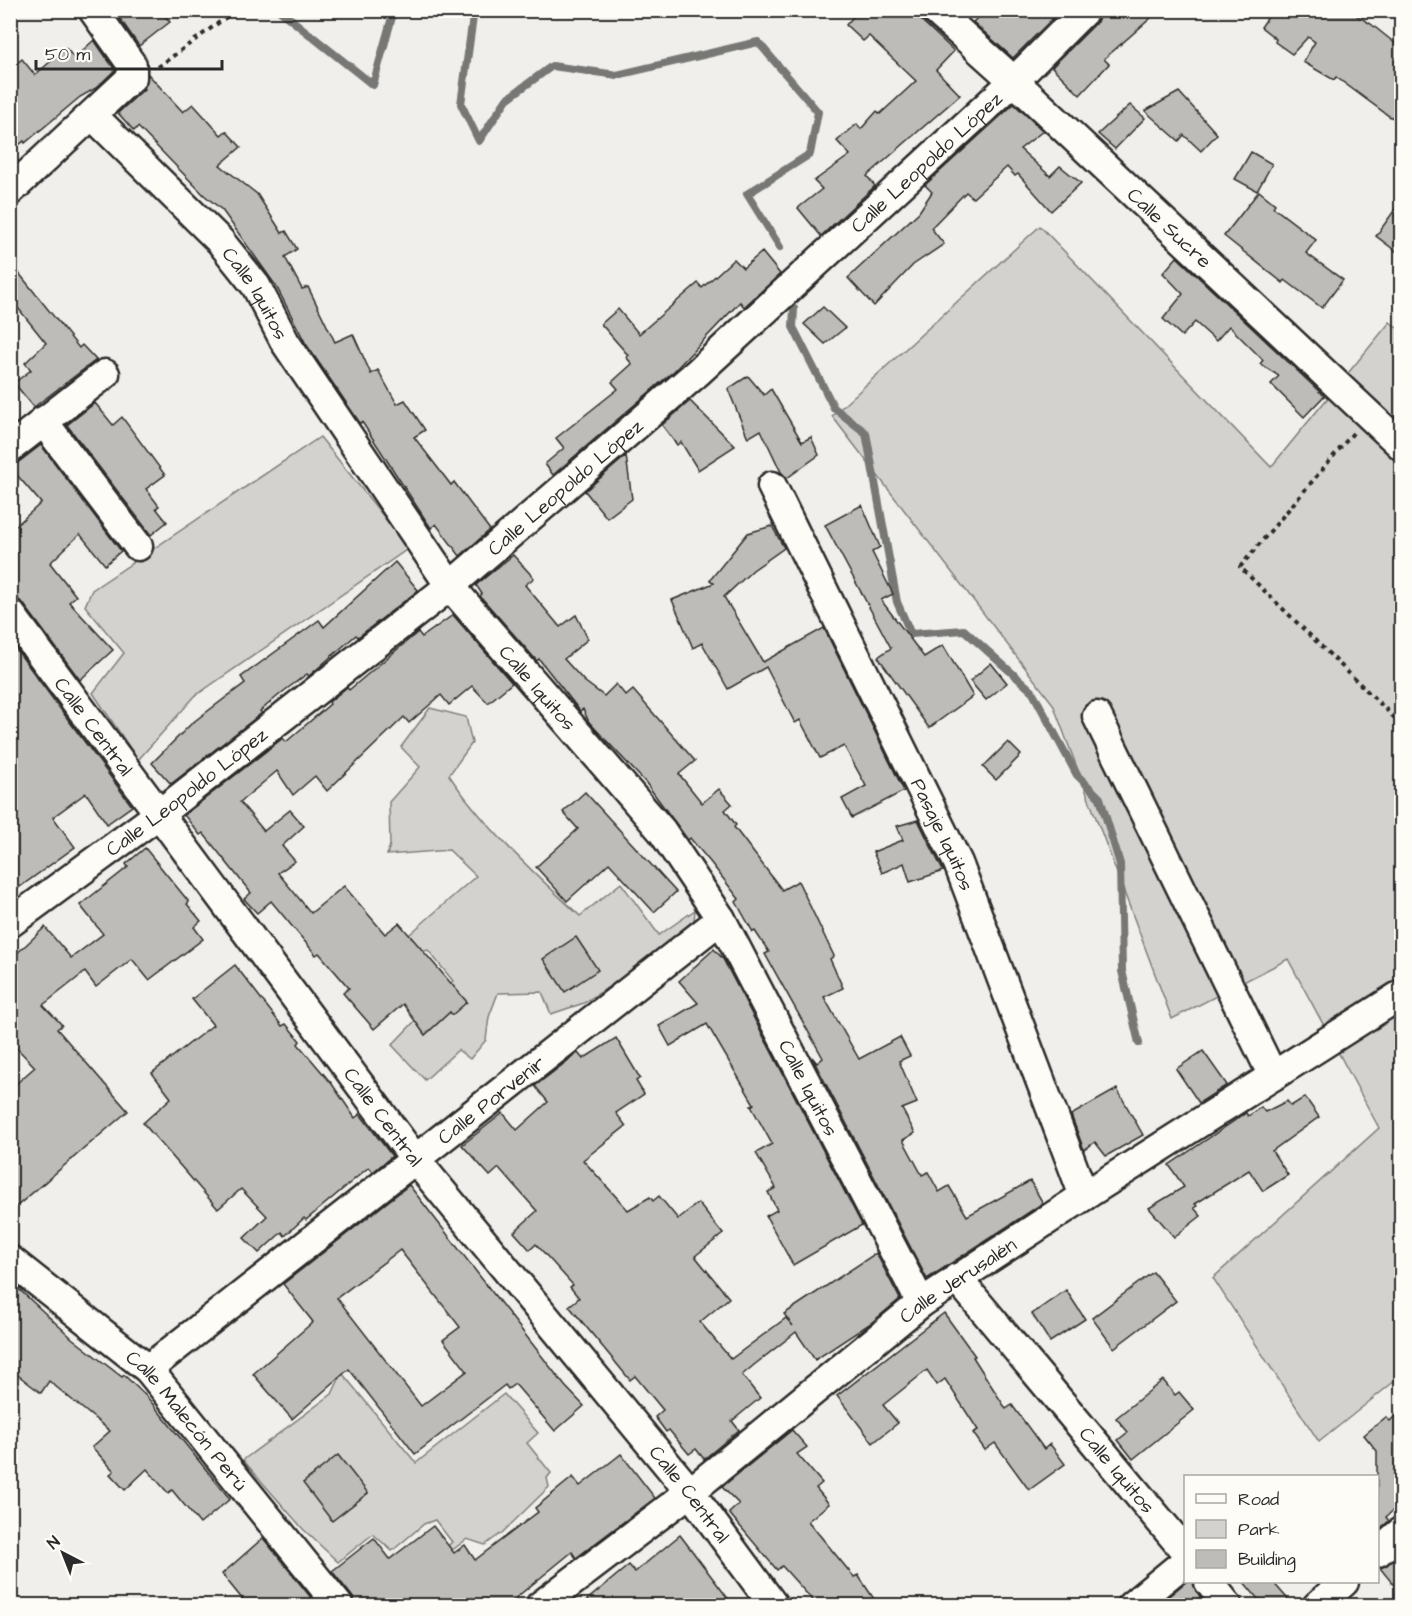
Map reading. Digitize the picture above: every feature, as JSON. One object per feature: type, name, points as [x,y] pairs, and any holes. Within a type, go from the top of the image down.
[{"type":"street","points":[[10,191],[132,77],[132,65],[93,10]]},
{"type":"street","name":"Calle Sucre","points":[[935,10],[1014,81],[1401,446]]},
{"type":"street","name":"Calle Leopoldo López","points":[[10,923],[159,814],[450,586],[698,372],[1014,81],[1085,10]]},
{"type":"street","name":"Calle Iquitos","points":[[92,115],[220,241],[256,286],[285,342],[450,586],[662,831],[721,919],[921,1303]]},
{"type":"street","points":[[10,448],[105,374]]},
{"type":"street","points":[[43,421],[138,546]]},
{"type":"street","name":"Pasaje Iquitos","points":[[772,486],[958,863],[1084,1196]]},
{"type":"street","name":"Calle Central","points":[[10,613],[415,1160],[690,1491],[774,1605]]},
{"type":"street","points":[[1097,716],[1273,1076]]},
{"type":"street","name":"Calle Porvenir","points":[[148,1370],[721,919]]},
{"type":"street","name":"Calle Jerusalén","points":[[540,1605],[690,1491],[921,1303],[1401,994]]},
{"type":"street","name":"Calle Malecón Perú","points":[[10,1260],[148,1370],[339,1605]]},
{"type":"street","name":"Calle Iquitos","points":[[957,1278],[1184,1551]]},
{"type":"street","points":[[1379,1550],[1401,1531]]},
{"type":"street","points":[[1131,1605],[1184,1562]]},
{"type":"street","points":[[1211,1583],[1228,1605]]},
{"type":"street","points":[[1317,1605],[1342,1583]]},
{"type":"path","points":[[132,77],[153,70],[236,10]]},
{"type":"path","points":[[1369,415],[1240,567],[1401,725]]},
{"type":"green space","points":[[1040,226],[1271,467],[1390,322],[1401,331],[1401,1376],[1319,1442],[1213,1278],[1379,1128],[1288,959],[1172,1019],[1053,704],[832,416]]},
{"type":"green space","points":[[320,437],[409,548],[195,696],[138,760],[93,693],[124,653],[85,606],[92,590]]},
{"type":"green space","points":[[430,708],[466,717],[472,743],[449,775],[494,831],[580,916],[621,883],[659,935],[695,910],[693,932],[584,1003],[551,1014],[542,992],[498,993],[489,1017],[486,1040],[470,1059],[458,1050],[425,1080],[392,1045],[453,981],[428,950],[412,954],[402,941],[476,876],[449,850],[387,855],[390,845],[389,802],[420,767],[401,747]]},
{"type":"green space","points":[[342,1373],[416,1463],[504,1394],[538,1433],[527,1443],[551,1473],[547,1478],[549,1487],[503,1532],[485,1545],[467,1539],[413,1580],[452,1542],[435,1520],[424,1524],[392,1551],[373,1534],[338,1562],[303,1529],[243,1460],[332,1394]]},
{"type":"building","points":[[114,10],[160,10],[170,22],[139,46]]},
{"type":"building","points":[[859,10],[910,10],[954,51],[936,70],[960,95],[867,176],[875,186],[821,236],[798,208],[822,189],[814,181],[850,155],[837,141],[857,124],[861,129],[877,111],[880,114],[916,81],[869,36],[863,41],[846,25]]},
{"type":"building","points":[[986,10],[1061,10],[1013,58],[973,22]]},
{"type":"building","points":[[1101,10],[1160,10],[1104,59],[1109,64],[1080,95],[1052,67],[1097,22]]},
{"type":"building","points":[[1273,10],[1348,10],[1371,24],[1401,48],[1401,122],[1389,116],[1336,77],[1334,80],[1303,62],[1315,42],[1308,37],[1292,54],[1275,42],[1276,39],[1261,27]]},
{"type":"building","points":[[94,40],[115,70],[96,88],[80,97],[25,143],[24,141],[10,152],[10,69],[22,59],[35,75],[66,48],[74,58]]},
{"type":"building","points":[[148,74],[183,112],[193,104],[221,135],[226,131],[241,147],[220,165],[257,194],[282,233],[286,231],[297,249],[285,257],[302,289],[308,287],[335,342],[353,334],[371,374],[378,370],[397,404],[405,400],[425,430],[414,437],[451,485],[454,482],[490,530],[460,556],[436,524],[431,528],[362,422],[360,423],[306,344],[276,286],[222,210],[204,195],[138,127],[134,131],[118,113],[144,89]]},
{"type":"building","points":[[1179,92],[1217,134],[1201,151],[1184,135],[1179,141],[1145,111]]},
{"type":"building","points":[[1014,104],[1043,131],[1020,149],[1050,176],[1060,166],[1081,183],[1051,211],[1018,174],[1015,176],[1007,167],[973,198],[966,192],[931,228],[944,244],[913,265],[874,306],[848,278],[919,212],[932,192],[925,185]]},
{"type":"building","points":[[1130,105],[1145,118],[1115,149],[1098,134]]},
{"type":"building","points":[[1251,152],[1272,164],[1257,191],[1235,179]]},
{"type":"building","points":[[1259,191],[1275,204],[1273,207],[1316,240],[1306,253],[1343,280],[1322,308],[1285,280],[1283,283],[1224,236]]},
{"type":"building","points":[[1401,201],[1401,255],[1376,236]]},
{"type":"building","points":[[762,252],[780,274],[744,307],[740,302],[675,370],[553,475],[545,464],[564,448],[556,438],[618,389],[612,382],[632,364],[626,357],[628,355],[601,324],[618,309],[639,334],[698,283],[702,288],[734,259],[743,268]]},
{"type":"building","points":[[1177,257],[1324,396],[1304,417],[1271,384],[1279,376],[1260,364],[1263,360],[1229,326],[1216,341],[1195,322],[1182,336],[1163,319],[1183,294],[1163,273]]},
{"type":"building","points":[[10,262],[79,348],[82,345],[96,360],[34,407],[14,383],[31,370],[25,363],[46,343],[10,298]]},
{"type":"building","points":[[823,307],[845,328],[825,344],[804,324]]},
{"type":"building","points":[[748,376],[764,395],[771,389],[802,442],[811,437],[819,455],[787,478],[781,472],[761,430],[748,438],[728,389]]},
{"type":"building","points":[[690,401],[735,446],[698,470],[681,442],[677,445],[662,425]]},
{"type":"building","points":[[95,403],[113,425],[122,417],[165,475],[146,489],[159,506],[156,508],[167,522],[151,535],[67,425]]},
{"type":"building","points":[[41,445],[121,551],[105,565],[80,534],[50,563],[76,596],[69,602],[113,650],[80,680],[23,603],[10,597],[10,531],[41,503],[11,468]]},
{"type":"building","points":[[626,456],[632,499],[607,518],[585,491]]},
{"type":"building","points":[[862,505],[880,547],[872,552],[893,594],[881,600],[924,657],[943,645],[973,696],[929,728],[878,657],[891,648],[825,525]]},
{"type":"building","points":[[772,526],[784,548],[753,570],[724,597],[763,662],[824,628],[904,791],[852,818],[842,799],[866,786],[844,746],[820,758],[800,720],[795,723],[766,667],[728,689],[702,643],[693,648],[672,600],[714,583],[710,580],[748,533]]},
{"type":"building","points":[[513,555],[534,578],[525,585],[560,627],[576,615],[588,639],[564,659],[584,681],[604,696],[616,684],[626,696],[633,690],[695,761],[679,774],[702,803],[719,789],[732,804],[725,810],[736,825],[734,827],[782,890],[798,881],[834,956],[830,959],[843,988],[824,997],[859,1059],[900,1037],[910,1056],[899,1061],[917,1103],[902,1109],[915,1133],[903,1140],[922,1175],[928,1172],[939,1192],[949,1186],[967,1216],[1030,1181],[1043,1203],[927,1279],[812,1057],[817,1063],[823,1058],[765,954],[769,952],[755,931],[753,932],[736,902],[739,899],[690,838],[688,840],[646,783],[589,722],[583,709],[580,711],[539,659],[537,661],[480,596],[482,594],[476,585]]},
{"type":"building","points":[[395,562],[418,590],[416,592],[358,637],[356,635],[309,676],[307,674],[284,691],[260,711],[262,713],[171,784],[152,763],[192,723],[245,683],[241,677],[319,620],[324,627]]},
{"type":"building","points":[[453,615],[512,683],[488,703],[472,686],[449,705],[441,695],[409,723],[404,717],[327,791],[315,776],[293,795],[277,771],[240,802],[264,831],[290,810],[304,826],[282,846],[295,861],[278,873],[311,913],[344,886],[385,934],[399,923],[467,1002],[452,1015],[450,1012],[425,1035],[403,1004],[374,1029],[343,993],[349,988],[319,953],[316,955],[271,901],[257,913],[244,899],[251,893],[203,833],[200,835],[184,815],[283,738],[286,742],[347,687],[349,690],[418,632],[422,637]]},
{"type":"building","points":[[10,641],[132,806],[107,824],[86,793],[53,817],[75,847],[10,894]]},
{"type":"building","points":[[991,663],[1007,683],[986,700],[970,681]]},
{"type":"building","points":[[1008,742],[1021,755],[996,780],[983,767]]},
{"type":"building","points":[[585,792],[676,892],[654,912],[609,863],[567,901],[536,867],[578,829],[563,812]]},
{"type":"building","points":[[918,820],[943,871],[910,882],[904,863],[882,873],[873,852],[903,840],[897,826]]},
{"type":"building","points":[[145,848],[189,902],[187,904],[201,921],[194,927],[203,939],[149,980],[132,959],[96,987],[85,972],[43,1005],[62,1025],[57,1029],[128,1111],[10,1212],[10,1089],[35,1067],[10,1041],[10,960],[45,927],[71,958],[103,934],[80,905],[128,867],[126,864]]},
{"type":"building","points":[[576,937],[598,970],[565,992],[543,959]]},
{"type":"building","points":[[714,949],[723,959],[862,1225],[793,1265],[766,1216],[777,1210],[768,1192],[776,1188],[756,1153],[772,1144],[751,1106],[754,1104],[707,1024],[670,1046],[659,1026],[698,1003],[679,981]]},
{"type":"building","points":[[235,965],[282,1026],[286,1024],[300,1041],[298,1044],[332,1084],[355,1118],[360,1114],[392,1156],[373,1172],[369,1167],[306,1220],[304,1218],[285,1236],[282,1232],[259,1253],[244,1238],[267,1216],[241,1189],[218,1209],[143,1123],[171,1098],[152,1073],[213,1025],[192,999]]},
{"type":"building","points":[[616,1038],[640,1078],[636,1081],[644,1094],[616,1113],[626,1126],[583,1160],[628,1210],[650,1197],[653,1201],[659,1196],[678,1219],[698,1203],[723,1234],[695,1256],[729,1298],[700,1322],[731,1359],[786,1318],[793,1326],[784,1314],[876,1253],[900,1299],[871,1323],[815,1360],[796,1332],[754,1365],[742,1375],[760,1398],[732,1421],[739,1430],[704,1459],[696,1449],[689,1454],[669,1430],[666,1432],[655,1417],[663,1410],[635,1376],[630,1380],[569,1306],[579,1298],[570,1287],[573,1285],[536,1244],[530,1250],[514,1232],[537,1211],[499,1168],[490,1176],[462,1145],[503,1113],[517,1130],[548,1102],[535,1086],[578,1053],[583,1059]]},
{"type":"building","points":[[1203,1051],[1227,1085],[1199,1103],[1176,1069]]},
{"type":"building","points":[[1117,1089],[1143,1135],[1106,1156],[1095,1142],[1084,1150],[1071,1115]]},
{"type":"building","points":[[1305,1097],[1319,1117],[1272,1151],[1288,1175],[1263,1191],[1249,1170],[1195,1204],[1197,1206],[1194,1208],[1201,1216],[1174,1237],[1149,1208],[1184,1187],[1169,1165],[1246,1113],[1248,1116],[1261,1107],[1265,1112],[1287,1101],[1291,1106]]},
{"type":"building","points":[[409,1185],[565,1386],[584,1406],[555,1431],[515,1384],[508,1389],[505,1385],[415,1454],[349,1369],[292,1419],[253,1374],[313,1322],[283,1284]],"holes":[[[400,1250],[460,1327],[443,1340],[467,1371],[421,1406],[337,1298]]]},
{"type":"building","points":[[1153,1272],[1176,1301],[1114,1348],[1092,1318]]},
{"type":"building","points":[[10,1281],[73,1339],[122,1377],[124,1375],[147,1397],[230,1499],[200,1524],[172,1490],[168,1493],[147,1469],[125,1490],[110,1474],[114,1471],[92,1447],[110,1431],[49,1381],[41,1393],[10,1369]]},
{"type":"building","points":[[1066,1290],[1085,1319],[1050,1342],[1032,1314]]},
{"type":"building","points":[[944,1313],[975,1356],[973,1357],[1006,1409],[1012,1405],[1044,1449],[1050,1444],[1065,1464],[1029,1490],[995,1443],[985,1450],[973,1433],[978,1430],[945,1379],[937,1385],[927,1370],[883,1405],[898,1423],[873,1443],[837,1396]]},
{"type":"building","points":[[1163,1380],[1175,1395],[1179,1392],[1194,1410],[1133,1459],[1118,1440],[1128,1432],[1116,1418]]},
{"type":"building","points":[[1401,1410],[1401,1503],[1386,1517],[1389,1521],[1379,1529],[1377,1451],[1364,1435],[1386,1417],[1390,1421]]},
{"type":"building","points":[[792,1430],[807,1447],[797,1454],[822,1483],[816,1488],[829,1504],[808,1521],[854,1577],[858,1575],[878,1605],[817,1605],[782,1566],[777,1570],[729,1513],[739,1504],[722,1487]]},
{"type":"building","points":[[621,1454],[655,1498],[576,1558],[572,1552],[507,1605],[355,1605],[352,1596],[332,1571],[374,1538],[390,1559],[433,1526],[454,1553],[465,1545],[475,1560],[538,1512],[535,1508],[573,1477],[580,1486]]},
{"type":"building","points":[[338,1455],[368,1493],[332,1521],[303,1483]]},
{"type":"building","points":[[680,1535],[733,1605],[581,1605],[629,1565],[635,1572]]},
{"type":"building","points":[[263,1538],[317,1605],[247,1605],[222,1574]]},
{"type":"building","points":[[1401,1553],[1401,1594],[1380,1568]]},
{"type":"building","points":[[1185,1583],[1194,1583],[1200,1597],[1190,1605],[1158,1605]]},
{"type":"building","points":[[1245,1583],[1274,1583],[1293,1605],[1263,1605]]},
{"type":"waterway","points":[[279,10],[373,85],[394,10]]},
{"type":"waterway","points":[[474,10],[461,104],[479,141],[507,99],[552,66],[617,75],[758,42],[818,112],[810,154],[747,194],[780,247]]},
{"type":"waterway","points":[[794,309],[793,327],[834,408],[866,433],[897,602],[911,634],[964,630],[1032,691],[1077,775],[1100,798],[1120,864],[1122,971],[1139,1043]]}]
